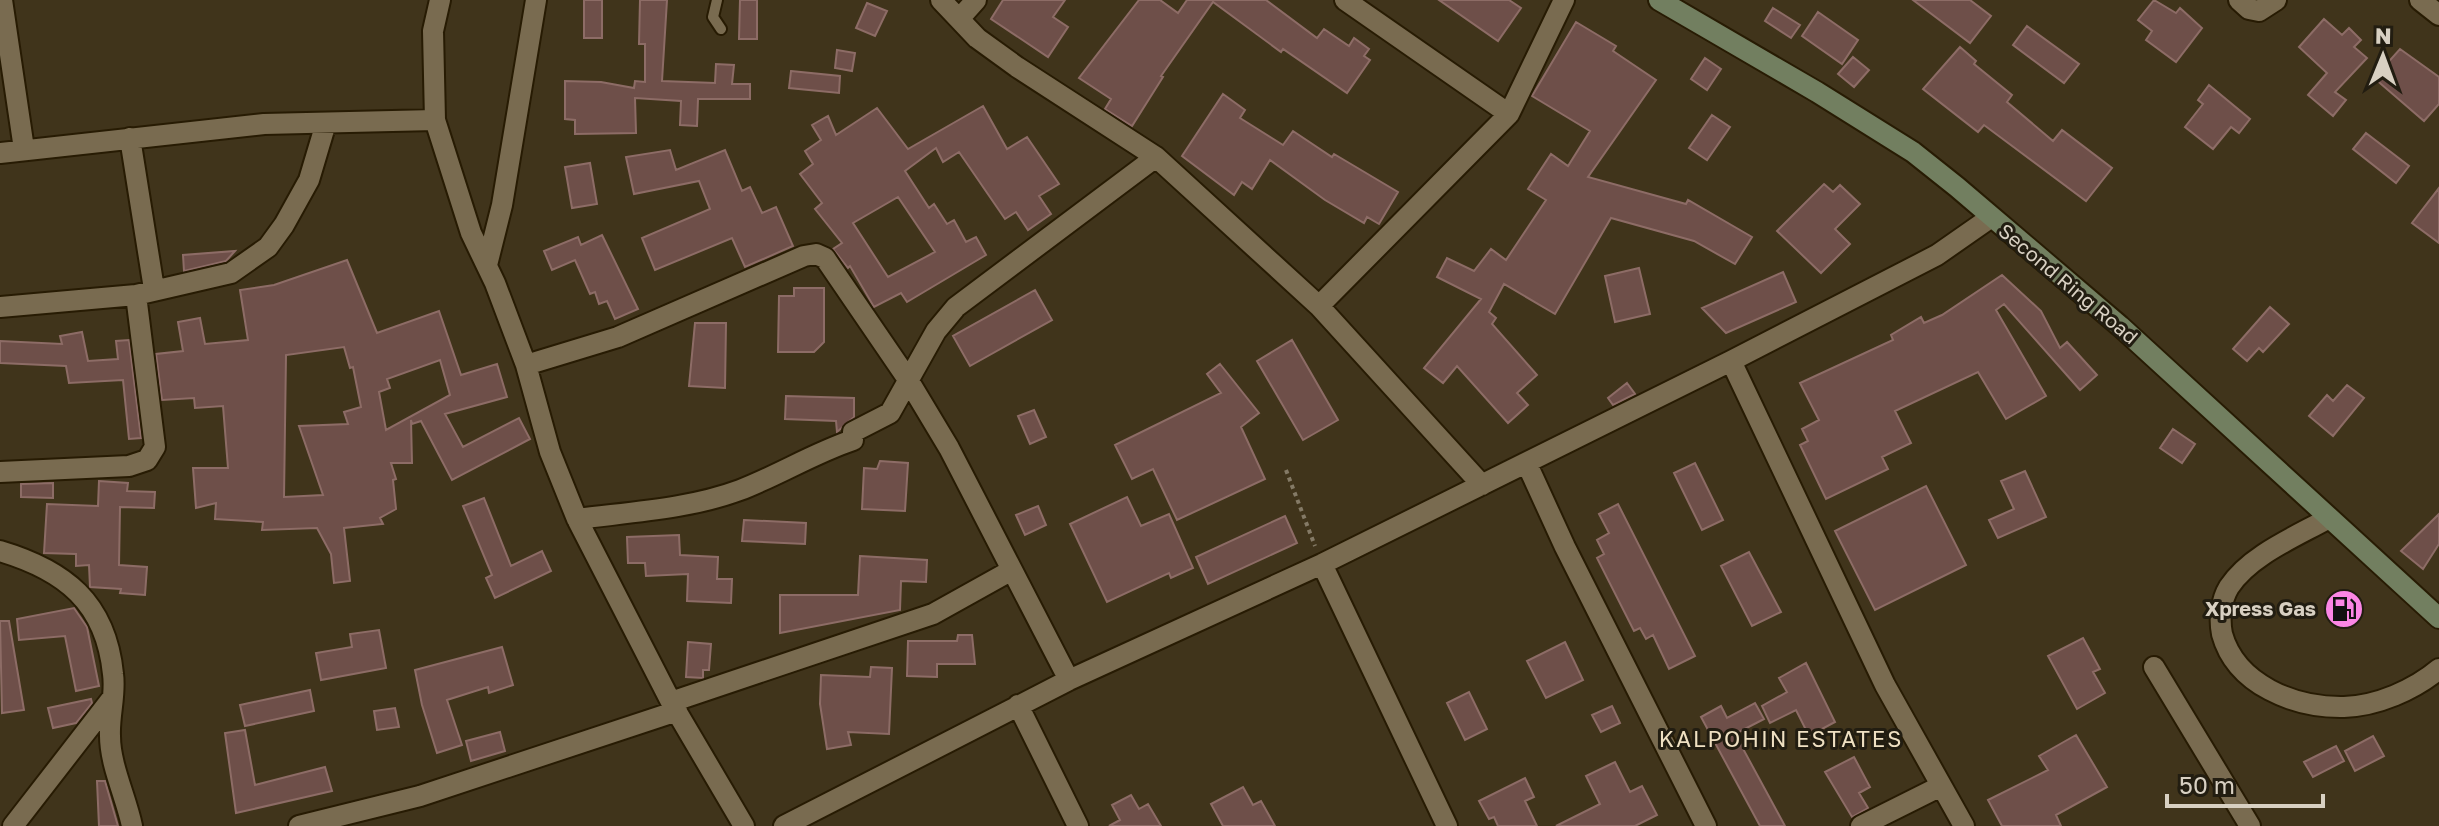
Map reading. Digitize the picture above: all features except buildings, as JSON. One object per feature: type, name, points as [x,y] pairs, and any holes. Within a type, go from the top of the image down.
[{"type":"street","points":[[2,0],[24,149]]},
{"type":"street","points":[[440,0],[433,31],[435,120],[471,233],[487,265],[526,365],[550,452],[577,519],[674,707],[744,826]]},
{"type":"street","points":[[487,265],[502,205],[536,0]]},
{"type":"street","points":[[941,0],[977,38],[1156,157],[1319,306],[1482,485]]},
{"type":"street","points":[[959,19],[976,0]]},
{"type":"street","points":[[1345,0],[1509,114]]},
{"type":"street","points":[[1319,306],[1509,114],[1564,0]]},
{"type":"street","name":"Second Ring Road","points":[[1659,0],[1913,152],[2120,326],[2439,618]]},
{"type":"street","points":[[2239,0],[2259,11],[2276,0]]},
{"type":"street","points":[[2420,0],[2439,15]]},
{"type":"street","points":[[0,153],[264,124],[435,120]]},
{"type":"street","points":[[0,307],[145,292],[231,273],[268,247],[309,180],[326,123]]},
{"type":"street","points":[[0,472],[129,466],[147,460],[155,447],[145,292],[130,138]]},
{"type":"street","points":[[577,519],[700,501],[751,486],[819,451],[853,440],[853,432],[890,413],[907,378],[956,307],[1156,157]]},
{"type":"street","points":[[784,826],[1069,680],[1322,564],[1527,464],[1937,255],[1990,218]]},
{"type":"street","points":[[526,365],[618,337],[804,256],[816,254],[825,258],[907,378],[949,448],[1069,680]]},
{"type":"street","points":[[1731,361],[1885,685],[1964,826]]},
{"type":"street","points":[[1527,464],[1565,547],[1706,826]]},
{"type":"street","points":[[2329,518],[2245,569],[2228,588],[2221,609],[2220,627],[2226,648],[2238,667],[2259,685],[2285,696],[2345,707],[2406,691],[2439,669]]},
{"type":"street","points":[[0,551],[55,571],[86,601],[99,626],[113,673],[110,738],[132,826]]},
{"type":"street","points":[[1322,564],[1447,826]]},
{"type":"street","points":[[299,826],[434,791],[674,707],[933,614],[1012,570]]},
{"type":"street","points":[[2154,667],[2250,826]]},
{"type":"street","points":[[13,826],[113,697]]},
{"type":"street","points":[[1018,705],[1078,826]]},
{"type":"street","points":[[1861,826],[1941,786]]},
{"type":"lane","points":[[717,0],[713,17],[721,29]]},
{"type":"path","points":[[1286,470],[1322,564]]},
{"type":"place","name":"Xpress Gas","points":[[2344,609]]},
{"type":"district","name":"KALPOHIN ESTATES","points":[[1781,739]]}]
